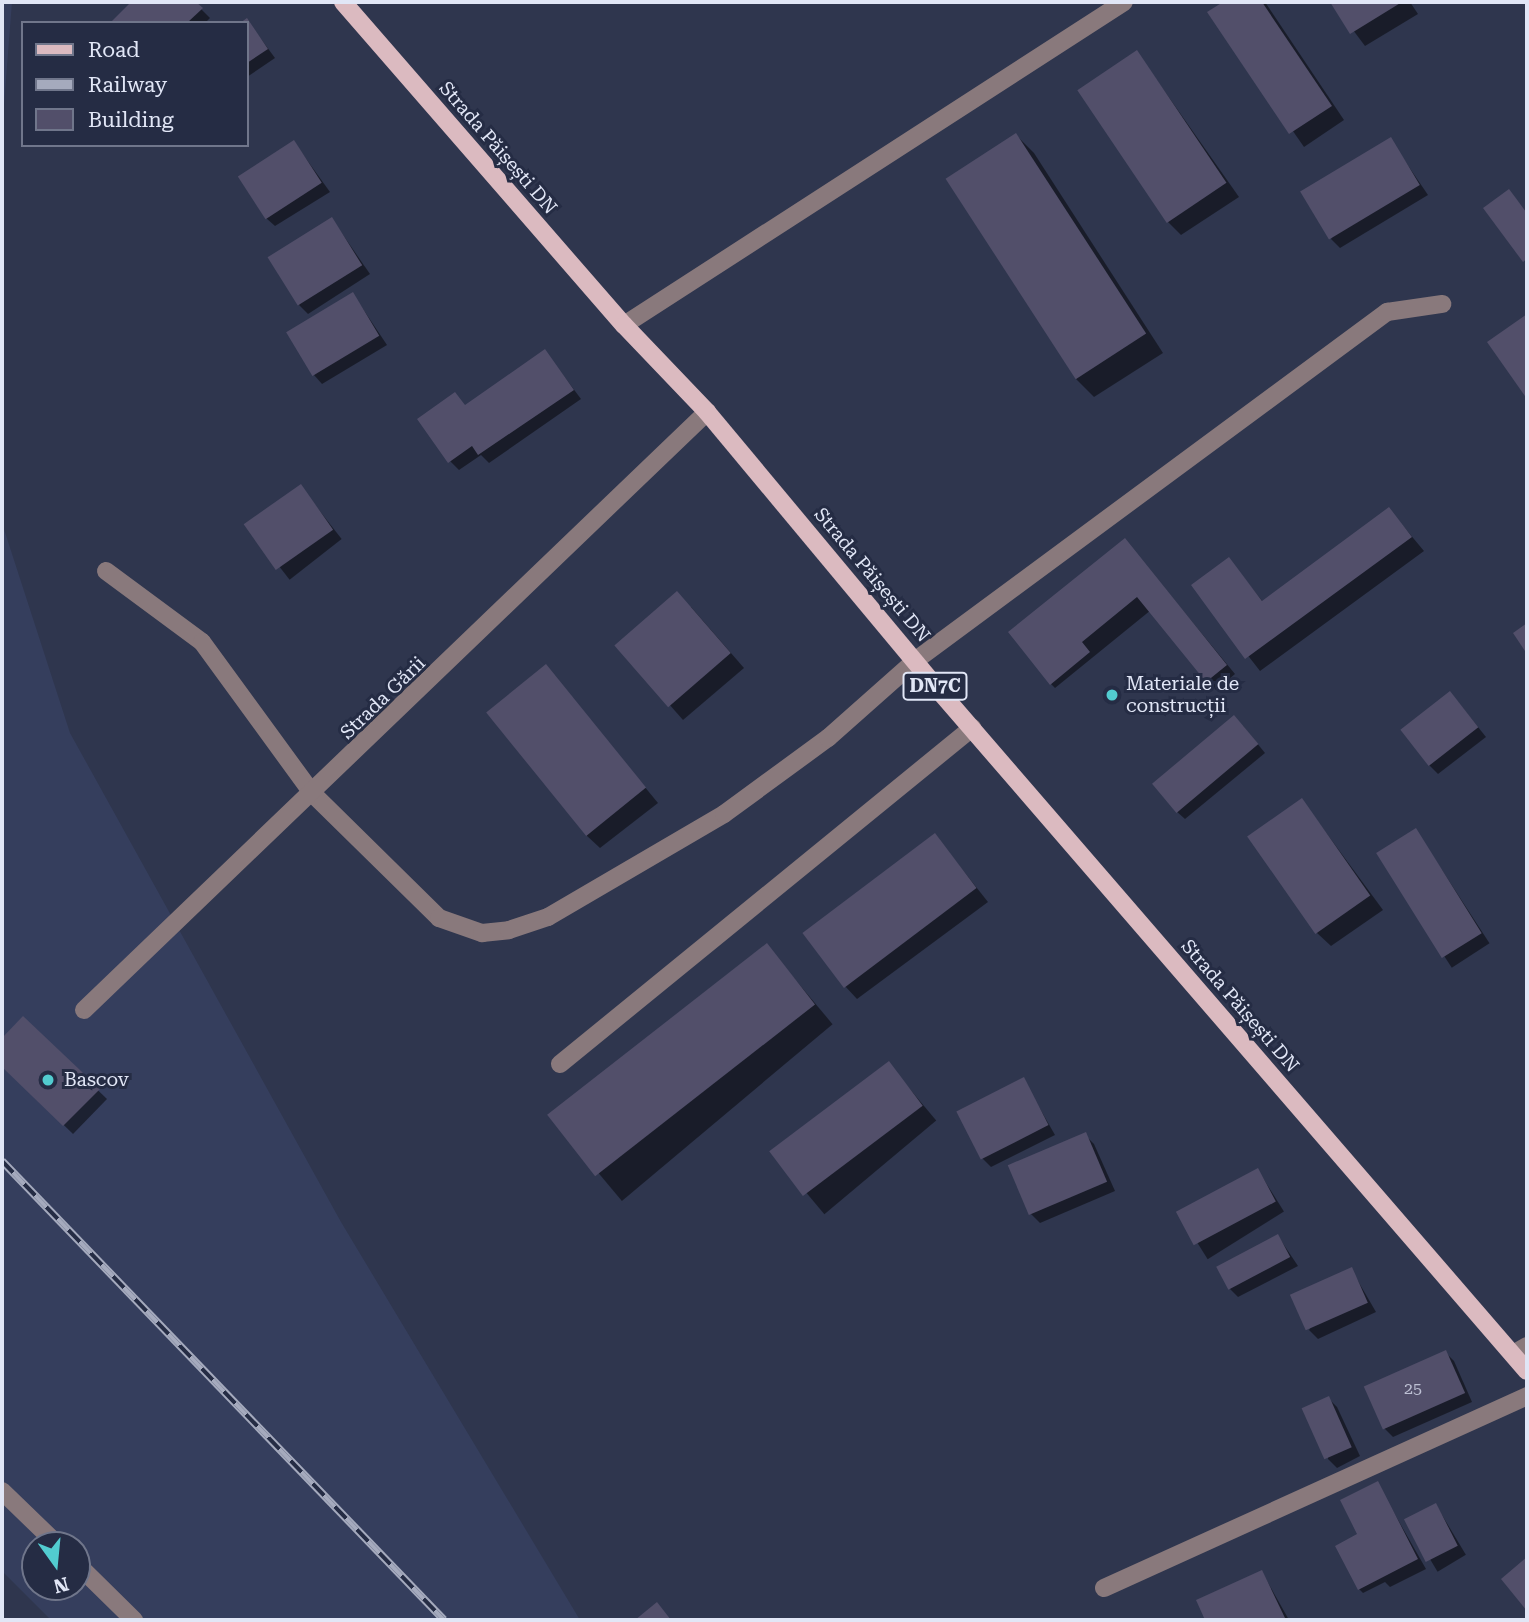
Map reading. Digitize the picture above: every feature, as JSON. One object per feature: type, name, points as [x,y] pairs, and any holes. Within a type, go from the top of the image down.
[{"type":"main road","name":"Strada Păișești DN","points":[[343,2],[624,325],[707,412],[972,728],[1520,1350],[1527,1371]]},
{"type":"street","points":[[624,325],[1124,2]]},
{"type":"street","points":[[106,571],[202,642],[313,794],[439,918],[482,933],[509,930],[548,917],[724,814],[828,738],[916,660],[1387,312],[1442,304]]},
{"type":"street","name":"Strada Gării","points":[[84,1010],[313,794],[707,412]]},
{"type":"street","points":[[560,1064],[972,728]]},
{"type":"street","points":[[1104,1588],[1527,1396]]},
{"type":"street","points":[[2,1491],[43,1531]]},
{"type":"street","points":[[91,1578],[134,1620]]},
{"type":"shaded area","points":[[2,2],[12,2],[2,131]]},
{"type":"shaded area","points":[[2,523],[70,733],[341,1222],[580,1620],[51,1620],[32,1601],[91,1601],[91,1531],[21,1531],[21,1590],[2,1571]]},
{"type":"building","points":[[131,2],[196,2],[203,8],[189,21],[112,21]]},
{"type":"building","points":[[1223,2],[1262,2],[1332,106],[1289,134],[1207,12]]},
{"type":"building","points":[[1330,2],[1402,2],[1350,34]]},
{"type":"building","points":[[247,18],[268,49],[248,62],[248,21],[243,21]]},
{"type":"building","points":[[1137,50],[1226,183],[1167,223],[1077,90]]},
{"type":"building","points":[[1016,133],[1146,333],[1076,379],[946,179]]},
{"type":"building","points":[[1391,137],[1420,185],[1329,240],[1300,192]]},
{"type":"building","points":[[294,140],[322,183],[266,219],[238,176]]},
{"type":"building","points":[[1509,189],[1527,213],[1527,259],[1523,262],[1483,208]]},
{"type":"building","points":[[332,217],[362,265],[298,306],[268,257]]},
{"type":"building","points":[[353,292],[379,336],[312,376],[286,332]]},
{"type":"building","points":[[1527,314],[1527,399],[1487,342]]},
{"type":"building","points":[[545,349],[574,390],[478,455],[472,446],[448,463],[417,419],[455,392],[465,405]]},
{"type":"building","points":[[301,484],[333,530],[276,570],[244,524]]},
{"type":"building","points":[[1389,507],[1412,537],[1245,659],[1191,585],[1229,557],[1262,601]]},
{"type":"building","points":[[1125,538],[1227,665],[1206,682],[1137,597],[1082,642],[1090,652],[1050,685],[1008,632]]},
{"type":"building","points":[[677,591],[731,653],[668,707],[614,645]]},
{"type":"building","points":[[1527,623],[1527,654],[1513,633]]},
{"type":"building","points":[[546,664],[646,788],[586,836],[486,712]]},
{"type":"building","points":[[1450,691],[1478,727],[1429,766],[1400,730]]},
{"type":"building","points":[[1234,715],[1258,744],[1176,813],[1152,784]]},
{"type":"building","points":[[1302,798],[1370,895],[1315,934],[1247,836]]},
{"type":"building","points":[[1416,828],[1482,933],[1442,958],[1376,853]]},
{"type":"building","points":[[935,833],[977,888],[844,988],[802,933]]},
{"type":"building","points":[[767,943],[815,1004],[595,1176],[547,1115]]},
{"type":"building","points":[[23,1016],[100,1089],[63,1126],[2,1067],[2,1038]]},
{"type":"building","points":[[889,1061],[923,1106],[803,1196],[769,1151]]},
{"type":"building","points":[[1024,1077],[1049,1125],[981,1160],[956,1112]]},
{"type":"building","points":[[1086,1132],[1107,1182],[1029,1215],[1008,1165]]},
{"type":"building","points":[[1258,1168],[1276,1202],[1194,1245],[1176,1212]]},
{"type":"building","points":[[1278,1234],[1290,1257],[1228,1290],[1216,1267]]},
{"type":"building","points":[[1352,1267],[1368,1303],[1306,1330],[1290,1295]]},
{"type":"building","points":[[1446,1350],[1465,1393],[1383,1430],[1364,1387]]},
{"type":"building","points":[[1329,1396],[1352,1447],[1324,1459],[1302,1408]]},
{"type":"building","points":[[1378,1481],[1418,1559],[1358,1590],[1335,1546],[1357,1534],[1340,1500]]},
{"type":"building","points":[[1436,1503],[1458,1546],[1426,1562],[1404,1519]]},
{"type":"building","points":[[1527,1557],[1527,1611],[1501,1579]]},
{"type":"building","points":[[1262,1570],[1285,1618],[1205,1620],[1196,1600]]},
{"type":"building","points":[[657,1602],[671,1620],[635,1620]]},
{"type":"railway","points":[[2,1161],[444,1620]]},
{"type":"place","name":"Materiale de construcții","points":[[1112,695]]},
{"type":"place","name":"Bascov","points":[[48,1080]]}]
